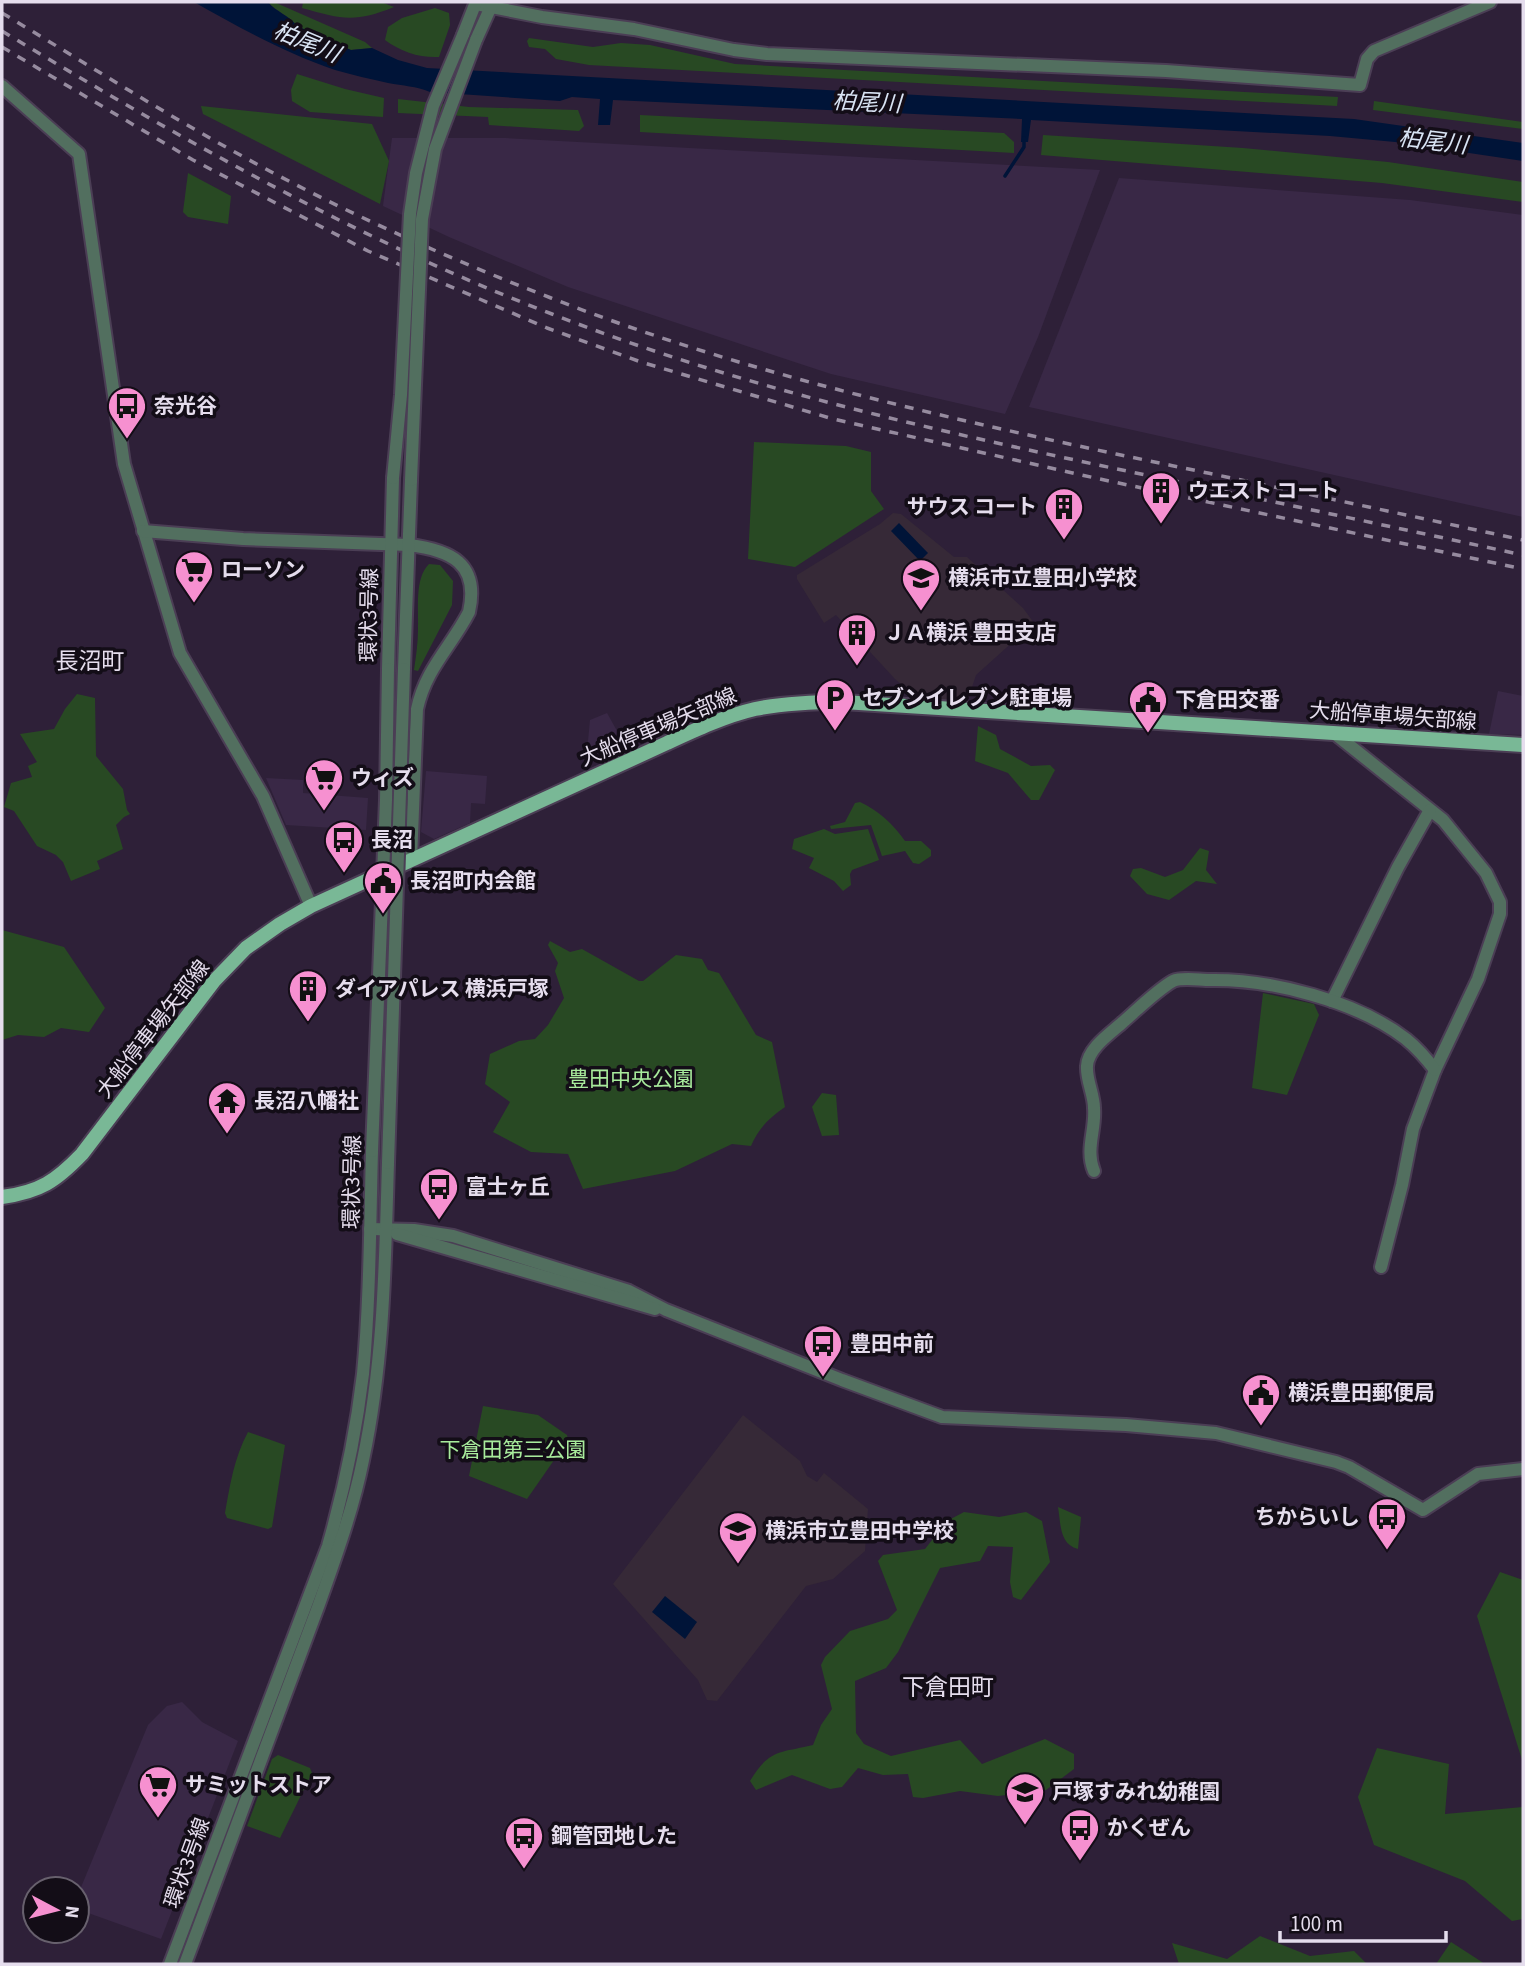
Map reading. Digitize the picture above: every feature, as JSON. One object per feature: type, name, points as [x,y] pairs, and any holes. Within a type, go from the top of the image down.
[{"type":"main road","name":"大船停車場矢部線","points":[[2,1197],[41,1188],[64,1172],[82,1154],[215,981],[246,948],[280,924],[311,906],[705,726],[753,710],[800,702],[843,702],[1523,745]]},
{"type":"street","points":[[476,3],[492,4],[542,17],[634,29],[734,50],[767,54],[1096,68],[1301,79],[1360,85],[1367,60],[1374,51],[1490,2]]},
{"type":"street","name":"環状3号線","points":[[170,1964],[328,1546],[350,1456],[363,1374],[386,800],[390,544],[410,214],[423,139],[433,106],[476,3]]},
{"type":"street","name":"環状3号線","points":[[186,1964],[318,1607],[351,1508],[363,1459],[380,1350],[385,1294],[404,669],[424,207],[435,149],[492,4]]},
{"type":"street","points":[[2,86],[79,154],[124,464],[184,664],[263,796],[311,906]]},
{"type":"street","points":[[144,531],[243,539],[435,548],[454,558],[467,574],[472,592],[469,612],[432,666],[420,694],[414,737],[411,860]]},
{"type":"street","points":[[1334,733],[1443,820],[1478,863],[1496,890],[1500,902],[1500,914],[1478,979],[1435,1070],[1413,1129],[1400,1196],[1381,1267]]},
{"type":"street","points":[[1332,1001],[1398,867],[1430,810]]},
{"type":"street","points":[[1094,1171],[1089,1158],[1094,1109],[1087,1067],[1089,1057],[1130,1015],[1175,980],[1241,981],[1278,986],[1332,1001],[1405,1038],[1435,1070]]},
{"type":"street","points":[[370,1229],[414,1230],[453,1236],[629,1291],[666,1310],[942,1417],[1126,1425],[1216,1433],[1336,1462],[1423,1510],[1478,1474],[1523,1469]]},
{"type":"shaded area","points":[[392,138],[505,138],[1100,170],[1038,337],[1005,414],[831,374],[568,287],[449,237],[383,206]]},
{"type":"shaded area","points":[[1119,178],[1410,200],[1523,215],[1523,517],[1029,407]]},
{"type":"shaded area","name":"横浜市立豊田小学校","points":[[893,513],[901,514],[954,557],[967,557],[1023,608],[1034,623],[976,675],[966,705],[921,701],[895,679],[836,615],[824,623],[797,579],[797,575],[880,524]]},
{"type":"shaded area","points":[[1498,691],[1523,696],[1523,735],[1489,734]]},
{"type":"shaded area","points":[[607,713],[626,747],[589,764],[586,762],[590,720]]},
{"type":"shaded area","points":[[426,771],[487,776],[485,804],[471,803],[470,823],[434,839],[421,832]]},
{"type":"shaded area","name":"ウィズ","points":[[266,778],[303,780],[303,793],[368,798],[366,830],[286,825]]},
{"type":"shaded area","name":"横浜市立豊田中学校","points":[[743,1415],[800,1461],[807,1476],[817,1482],[824,1473],[868,1509],[865,1551],[833,1579],[806,1586],[717,1701],[707,1700],[698,1680],[613,1584]]},
{"type":"shaded area","name":"サミットストア","points":[[182,1702],[202,1722],[238,1741],[161,1939],[91,1914],[91,1875],[86,1875],[148,1725],[167,1706]]},
{"type":"green space","points":[[268,2],[274,2],[365,42],[372,48],[351,50],[296,26]]},
{"type":"green space","points":[[303,2],[381,2],[394,7],[348,18],[302,8]]},
{"type":"green space","points":[[435,8],[449,13],[450,25],[439,57],[411,53],[385,40],[388,27],[402,18]]},
{"type":"green space","points":[[529,38],[593,47],[621,43],[650,45],[735,64],[1338,97],[1337,106],[589,65],[556,59],[545,49],[529,47]]},
{"type":"green space","points":[[297,74],[384,98],[383,117],[310,112],[292,101],[291,90]]},
{"type":"green space","points":[[398,99],[469,107],[578,110],[584,126],[579,131],[489,125],[488,117],[398,113]]},
{"type":"green space","points":[[1374,101],[1523,122],[1523,129],[1373,110]]},
{"type":"green space","points":[[201,106],[372,124],[389,161],[380,204],[203,114]]},
{"type":"green space","points":[[640,115],[1004,133],[1014,142],[1014,153],[640,132]]},
{"type":"green space","points":[[1043,135],[1243,148],[1388,162],[1523,182],[1523,202],[1382,183],[1041,155]]},
{"type":"green space","points":[[188,173],[231,196],[228,224],[188,217],[183,212]]},
{"type":"green space","points":[[754,442],[846,446],[871,452],[871,491],[884,509],[795,567],[748,559]]},
{"type":"green space","points":[[429,564],[440,565],[453,581],[452,605],[418,671],[414,670],[418,640],[418,595],[421,578]]},
{"type":"green space","points":[[77,694],[95,698],[96,756],[123,789],[130,814],[116,825],[123,849],[97,861],[100,869],[71,881],[63,862],[56,855],[37,846],[14,811],[4,807],[11,783],[32,777],[28,766],[37,762],[20,734],[54,729]]},
{"type":"green space","points":[[978,726],[996,735],[1000,749],[1031,766],[1050,765],[1055,770],[1039,800],[1031,800],[1008,773],[975,761]]},
{"type":"green space","points":[[860,802],[885,818],[905,841],[921,841],[931,850],[931,856],[919,864],[913,863],[905,851],[882,856],[871,825],[831,829],[830,826],[845,822],[855,803]]},
{"type":"green space","points":[[824,829],[835,834],[868,829],[879,860],[852,870],[851,885],[843,891],[834,881],[809,868],[814,858],[792,849],[794,839]]},
{"type":"green space","points":[[1200,848],[1209,851],[1206,870],[1217,884],[1196,881],[1169,900],[1147,894],[1130,876],[1133,869],[1141,868],[1165,877],[1183,870]]},
{"type":"green space","points":[[2,930],[64,947],[105,1008],[89,1032],[61,1028],[44,1037],[18,1035],[2,1040]]},
{"type":"green space","name":"豊田中央公園","points":[[550,941],[570,952],[582,949],[639,981],[643,981],[676,955],[702,959],[708,970],[719,973],[756,1035],[772,1042],[785,1107],[765,1124],[751,1146],[732,1144],[675,1171],[583,1189],[568,1154],[531,1152],[493,1132],[510,1102],[485,1084],[490,1054],[519,1041],[535,1039],[548,1025],[564,998],[555,971],[558,963],[548,945]]},
{"type":"green space","points":[[1263,993],[1314,1004],[1319,1015],[1287,1095],[1252,1088]]},
{"type":"green space","points":[[822,1093],[836,1095],[839,1135],[822,1136],[812,1107]]},
{"type":"green space","name":"下倉田第三公園","points":[[483,1406],[538,1415],[567,1435],[568,1440],[527,1499],[469,1476]]},
{"type":"green space","points":[[248,1432],[285,1445],[272,1527],[268,1529],[227,1518],[225,1513],[236,1462]]},
{"type":"green space","points":[[1058,1507],[1081,1517],[1078,1549],[1064,1538]]},
{"type":"green space","points":[[964,1512],[999,1517],[1026,1512],[1042,1521],[1050,1562],[1021,1600],[1013,1597],[1010,1582],[1013,1547],[988,1546],[980,1561],[940,1568],[898,1652],[886,1668],[855,1681],[856,1733],[864,1744],[891,1756],[960,1740],[982,1764],[1045,1739],[1074,1754],[1074,1769],[1046,1790],[998,1796],[960,1791],[923,1798],[913,1797],[908,1774],[883,1775],[858,1768],[842,1787],[830,1789],[792,1775],[756,1790],[750,1781],[763,1763],[784,1751],[813,1745],[821,1725],[832,1709],[821,1665],[825,1657],[850,1631],[888,1619],[897,1610],[878,1561],[883,1555],[925,1549],[947,1521]]},
{"type":"green space","points":[[1500,1572],[1523,1580],[1523,1763],[1477,1616]]},
{"type":"green space","points":[[1377,1748],[1449,1764],[1445,1814],[1523,1807],[1523,1919],[1512,1921],[1465,1881],[1374,1845],[1358,1797]]},
{"type":"green space","points":[[278,1755],[310,1768],[312,1773],[280,1838],[247,1826],[272,1759]]},
{"type":"green space","points":[[1260,1936],[1310,1956],[1354,1951],[1367,1964],[1179,1964],[1172,1943],[1227,1959]]},
{"type":"green space","points":[[1451,1942],[1485,1964],[1436,1964]]},
{"type":"water","name":"柏尾川","points":[[194,2],[268,2],[297,26],[351,50],[372,48],[398,60],[427,68],[1354,119],[1523,143],[1523,161],[1395,142],[1330,136],[1031,120],[1028,142],[1021,142],[1022,119],[613,100],[610,125],[598,125],[600,99],[572,97],[560,101],[430,92],[362,77],[298,56]]},
{"type":"water","points":[[899,523],[928,553],[920,561],[891,531]]},
{"type":"water","points":[[665,1596],[697,1622],[685,1639],[652,1612]]},
{"type":"waterway","points":[[1005,176],[1024,147],[1024,138]]},
{"type":"railway","points":[[2,13],[175,118],[310,192],[470,265],[620,324],[760,368],[901,406],[1523,540]]},
{"type":"railway","points":[[2,31],[135,110],[339,220],[480,285],[621,340],[761,384],[902,421],[1523,555]]},
{"type":"railway","points":[[2,47],[193,160],[368,251],[547,328],[641,362],[833,419],[1523,569]]},
{"type":"place","name":"奈光谷","points":[[127,440]]},
{"type":"place","name":"ウエスト コート","points":[[1161,525]]},
{"type":"place","name":"サウス コート","points":[[1064,541]]},
{"type":"place","name":"ローソン","points":[[194,604]]},
{"type":"place","name":"横浜市立豊田小学校","points":[[921,612]]},
{"type":"place","name":"ＪＡ横浜 豊田支店","points":[[857,667]]},
{"type":"place","name":"セブンイレブン駐車場","points":[[835,732]]},
{"type":"place","name":"下倉田交番","points":[[1148,734]]},
{"type":"place","name":"ウィズ","points":[[324,812]]},
{"type":"place","name":"長沼","points":[[344,874]]},
{"type":"place","name":"長沼町内会館","points":[[383,915]]},
{"type":"place","name":"ダイアパレス 横浜戸塚","points":[[308,1023]]},
{"type":"place","name":"長沼八幡社","points":[[227,1135]]},
{"type":"place","name":"富士ヶ丘","points":[[439,1221]]},
{"type":"place","name":"豊田中前","points":[[823,1378]]},
{"type":"place","name":"横浜豊田郵便局","points":[[1261,1427]]},
{"type":"place","name":"ちからいし","points":[[1387,1551]]},
{"type":"place","name":"横浜市立豊田中学校","points":[[738,1565]]},
{"type":"place","name":"サミットストア","points":[[158,1819]]},
{"type":"place","name":"戸塚すみれ幼稚園","points":[[1025,1826]]},
{"type":"place","name":"かくぜん","points":[[1080,1862]]},
{"type":"place","name":"鋼管団地した","points":[[524,1870]]},
{"type":"district","name":"長沼町","points":[[90,661]]},
{"type":"district","name":"下倉田町","points":[[948,1687]]}]
